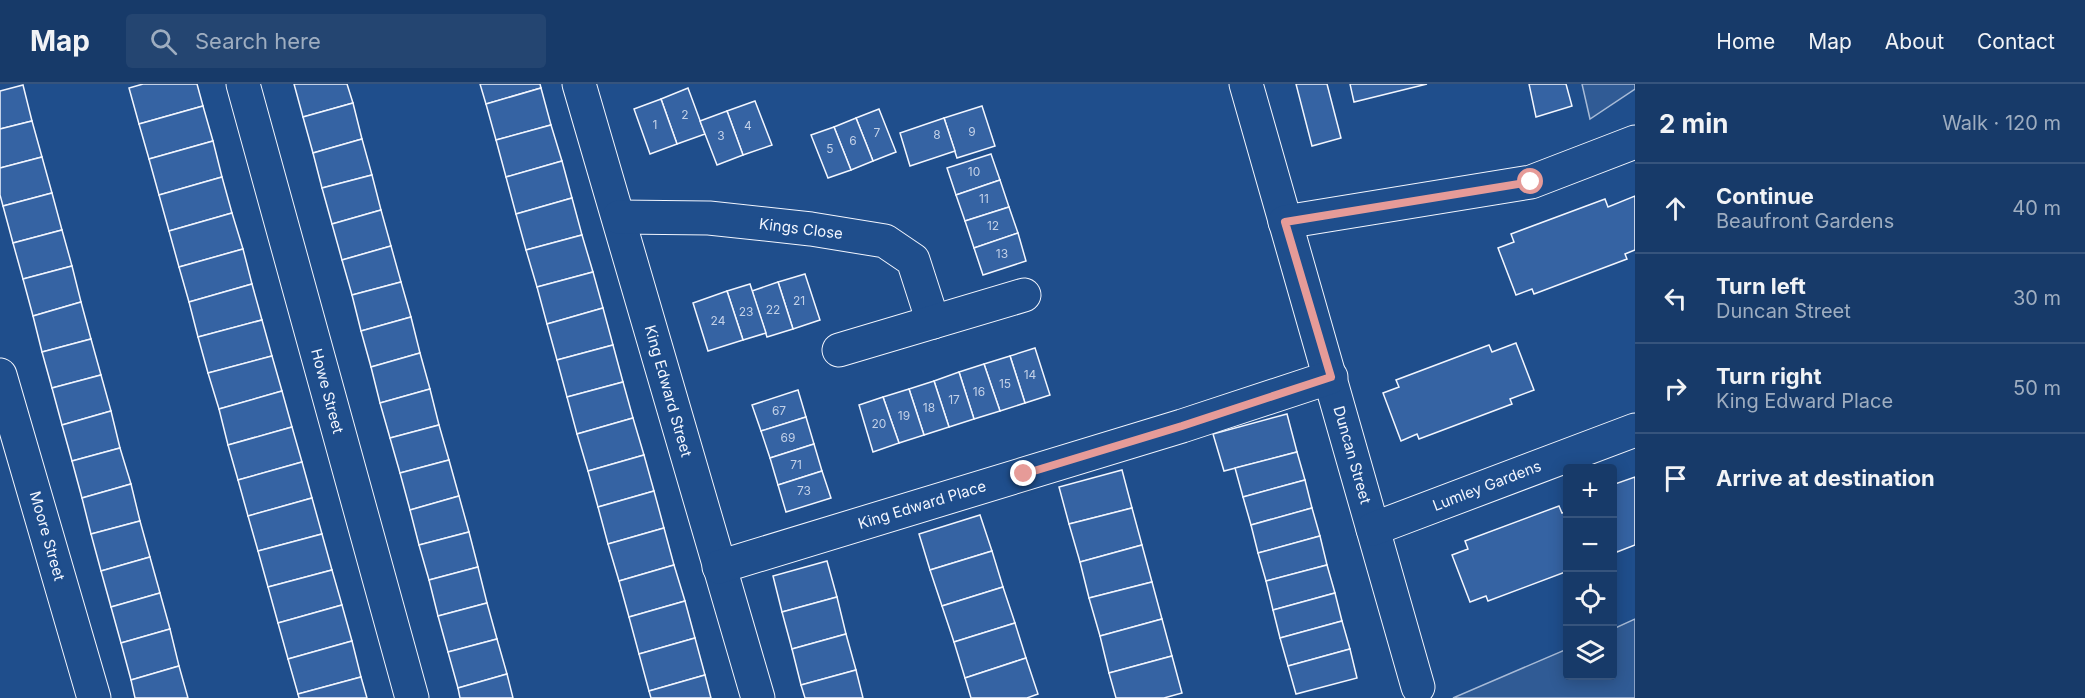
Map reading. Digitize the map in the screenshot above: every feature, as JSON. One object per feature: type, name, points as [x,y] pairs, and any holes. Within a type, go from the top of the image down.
[{"type":"street","name":"Howe Street","points":[[243,84],[412,698]]},
{"type":"street","name":"King Edward Street","points":[[579,84],[758,698]]},
{"type":"street","name":"Duncan Street","points":[[1246,84],[1418,687]]},
{"type":"street","points":[[1285,222],[1531,182],[1635,142]]},
{"type":"street","name":"Kings Close","points":[[618,217],[709,218],[811,229],[885,241],[913,260],[933,322]]},
{"type":"street","points":[[839,350],[1024,295]]},
{"type":"street","name":"Moore Street","points":[[0,375],[94,698]]},
{"type":"street","name":"King Edward Place","points":[[719,567],[1182,426],[1331,377]]},
{"type":"street","name":"Lumley Gardens","points":[[1373,529],[1635,430]]},
{"type":"shaded area","points":[[1582,84],[1635,84],[1635,89],[1590,119]]},
{"type":"shaded area","points":[[1635,619],[1635,698],[1453,698],[1563,651],[1563,680],[1617,680],[1617,627]]},
{"type":"building","points":[[143,84],[197,84],[203,106],[139,124],[129,88]]},
{"type":"building","points":[[294,84],[347,84],[353,103],[303,117]]},
{"type":"building","points":[[480,84],[540,84],[541,88],[486,104]]},
{"type":"building","points":[[1296,84],[1327,84],[1341,138],[1312,146]]},
{"type":"building","points":[[1350,84],[1427,84],[1354,102]]},
{"type":"building","points":[[1529,84],[1566,84],[1572,106],[1536,117]]},
{"type":"building","points":[[23,85],[32,121],[0,129],[0,91]]},
{"type":"building","points":[[541,88],[551,125],[496,140],[486,104]]},
{"type":"building","points":[[688,88],[705,134],[677,144],[661,99]]},
{"type":"building","points":[[661,99],[677,144],[650,154],[634,109]]},
{"type":"building","points":[[755,101],[772,145],[743,155],[727,111]]},
{"type":"building","points":[[353,103],[362,139],[313,153],[303,117]]},
{"type":"building","points":[[203,106],[213,141],[149,159],[139,124]]},
{"type":"building","points":[[982,106],[995,146],[957,158],[944,118]]},
{"type":"building","points":[[879,109],[896,152],[873,161],[856,118]]},
{"type":"building","points":[[727,111],[743,155],[717,165],[700,121]]},
{"type":"building","points":[[856,118],[873,161],[851,170],[834,127]]},
{"type":"building","points":[[944,118],[955,151],[910,166],[900,133]]},
{"type":"building","points":[[32,121],[42,157],[0,168],[0,129]]},
{"type":"building","points":[[551,125],[562,161],[506,177],[496,140]]},
{"type":"building","points":[[834,127],[851,170],[828,178],[811,135]]},
{"type":"building","points":[[362,139],[372,175],[322,188],[313,153]]},
{"type":"building","points":[[213,141],[222,177],[159,195],[149,159]]},
{"type":"building","points":[[991,154],[1000,180],[956,195],[947,168]]},
{"type":"building","points":[[42,157],[52,193],[3,206],[0,195],[0,168]]},
{"type":"building","points":[[562,161],[572,198],[516,214],[506,177]]},
{"type":"building","points":[[372,175],[381,210],[332,224],[322,188]]},
{"type":"building","points":[[222,177],[232,213],[169,231],[159,195]]},
{"type":"building","points":[[1000,180],[1009,207],[965,221],[956,195]]},
{"type":"building","points":[[52,193],[62,230],[13,243],[3,206]]},
{"type":"building","points":[[1635,196],[1635,250],[1625,254],[1627,259],[1534,294],[1532,289],[1516,295],[1498,248],[1514,242],[1511,234],[1605,199],[1608,207]]},
{"type":"building","points":[[572,198],[582,235],[526,250],[516,214]]},
{"type":"building","points":[[1009,207],[1018,233],[974,248],[965,221]]},
{"type":"building","points":[[381,210],[391,246],[342,260],[332,224]]},
{"type":"building","points":[[232,213],[243,249],[179,267],[169,231]]},
{"type":"building","points":[[62,230],[72,266],[23,279],[13,243]]},
{"type":"building","points":[[1018,233],[1026,261],[983,275],[974,248]]},
{"type":"building","points":[[582,235],[593,272],[537,287],[526,250]]},
{"type":"building","points":[[391,246],[401,282],[352,295],[342,260]]},
{"type":"building","points":[[243,249],[252,284],[189,302],[179,267]]},
{"type":"building","points":[[72,266],[81,302],[33,316],[23,279]]},
{"type":"building","points":[[593,272],[603,308],[547,324],[537,287]]},
{"type":"building","points":[[805,274],[820,320],[793,329],[778,282]]},
{"type":"building","points":[[401,282],[411,317],[361,331],[352,295]]},
{"type":"building","points":[[778,282],[793,329],[767,337],[752,291]]},
{"type":"building","points":[[252,284],[262,320],[198,337],[189,302]]},
{"type":"building","points":[[750,284],[766,333],[743,340],[727,291]]},
{"type":"building","points":[[727,291],[743,340],[708,351],[693,303]]},
{"type":"building","points":[[81,302],[91,339],[42,352],[33,316]]},
{"type":"building","points":[[603,308],[613,345],[557,360],[547,324]]},
{"type":"building","points":[[411,317],[420,353],[371,367],[361,331]]},
{"type":"building","points":[[262,320],[272,356],[208,373],[198,337]]},
{"type":"building","points":[[91,339],[101,375],[52,388],[42,352]]},
{"type":"building","points":[[1516,343],[1534,390],[1510,399],[1512,404],[1419,439],[1417,434],[1401,441],[1383,393],[1399,387],[1396,380],[1489,345],[1492,352]]},
{"type":"building","points":[[613,345],[623,382],[567,397],[557,360]]},
{"type":"building","points":[[1035,348],[1050,395],[1025,403],[1010,356]]},
{"type":"building","points":[[420,353],[430,389],[380,403],[371,367]]},
{"type":"building","points":[[272,356],[282,391],[219,409],[208,373]]},
{"type":"building","points":[[1010,356],[1025,403],[1000,411],[984,364]]},
{"type":"building","points":[[984,364],[1000,411],[974,419],[959,372]]},
{"type":"building","points":[[959,372],[974,419],[949,427],[934,381]]},
{"type":"building","points":[[101,375],[111,411],[62,425],[52,388]]},
{"type":"building","points":[[934,381],[949,427],[924,435],[909,389]]},
{"type":"building","points":[[623,382],[633,418],[577,434],[567,397]]},
{"type":"building","points":[[430,389],[439,425],[390,438],[380,403]]},
{"type":"building","points":[[909,389],[924,435],[899,443],[883,397]]},
{"type":"building","points":[[798,390],[806,417],[761,431],[752,405]]},
{"type":"building","points":[[282,391],[292,427],[228,445],[219,409]]},
{"type":"building","points":[[883,397],[899,443],[873,452],[859,405]]},
{"type":"building","points":[[111,411],[120,448],[72,461],[62,425]]},
{"type":"building","points":[[1287,414],[1297,452],[1224,471],[1213,434]]},
{"type":"building","points":[[806,417],[814,444],[770,458],[761,431]]},
{"type":"building","points":[[633,418],[644,455],[588,471],[577,434]]},
{"type":"building","points":[[439,425],[449,460],[400,473],[390,438]]},
{"type":"building","points":[[292,427],[302,462],[238,480],[228,445]]},
{"type":"building","points":[[814,444],[822,471],[778,485],[770,458]]},
{"type":"building","points":[[120,448],[131,484],[82,498],[72,461]]},
{"type":"building","points":[[1297,452],[1305,480],[1243,497],[1235,468]]},
{"type":"building","points":[[644,455],[654,491],[598,507],[588,471]]},
{"type":"building","points":[[449,460],[459,496],[410,510],[400,473]]},
{"type":"building","points":[[302,462],[312,498],[248,516],[238,480]]},
{"type":"building","points":[[1122,470],[1132,508],[1069,524],[1059,487]]},
{"type":"building","points":[[822,471],[831,498],[786,512],[778,485]]},
{"type":"building","points":[[1635,477],[1635,545],[1617,552],[1617,518],[1617,483]]},
{"type":"building","points":[[1305,480],[1312,508],[1251,525],[1243,497]]},
{"type":"building","points":[[131,484],[140,521],[91,534],[82,498]]},
{"type":"building","points":[[654,491],[664,528],[608,544],[598,507]]},
{"type":"building","points":[[459,496],[469,532],[419,545],[410,510]]},
{"type":"building","points":[[312,498],[322,534],[258,551],[248,516]]},
{"type":"building","points":[[1559,506],[1563,513],[1563,573],[1488,601],[1486,596],[1470,602],[1452,555],[1468,549],[1465,541]]},
{"type":"building","points":[[1132,508],[1142,545],[1080,562],[1069,524]]},
{"type":"building","points":[[1312,508],[1320,536],[1258,553],[1251,525]]},
{"type":"building","points":[[980,515],[992,551],[930,570],[919,534]]},
{"type":"building","points":[[140,521],[150,557],[101,571],[91,534]]},
{"type":"building","points":[[664,528],[674,565],[619,581],[608,544]]},
{"type":"building","points":[[469,532],[478,567],[429,580],[419,545]]},
{"type":"building","points":[[322,534],[332,570],[268,587],[258,551]]},
{"type":"building","points":[[1320,536],[1327,565],[1266,581],[1258,553]]},
{"type":"building","points":[[1142,545],[1152,582],[1089,598],[1080,562]]},
{"type":"building","points":[[992,551],[1003,587],[942,606],[930,570]]},
{"type":"building","points":[[150,557],[160,593],[111,607],[101,571]]},
{"type":"building","points":[[827,561],[837,597],[782,612],[773,576]]},
{"type":"building","points":[[674,565],[685,601],[629,617],[619,581]]},
{"type":"building","points":[[1327,565],[1335,593],[1273,610],[1266,581]]},
{"type":"building","points":[[478,567],[487,603],[438,616],[429,580]]},
{"type":"building","points":[[332,570],[342,605],[278,623],[268,587]]},
{"type":"building","points":[[1152,582],[1162,619],[1100,636],[1089,598]]},
{"type":"building","points":[[1003,587],[1015,623],[954,642],[942,606]]},
{"type":"building","points":[[160,593],[170,629],[121,643],[111,607]]},
{"type":"building","points":[[1335,593],[1342,621],[1280,638],[1273,610]]},
{"type":"building","points":[[837,597],[846,634],[792,649],[782,612]]},
{"type":"building","points":[[685,601],[695,638],[639,654],[629,617]]},
{"type":"building","points":[[487,603],[497,639],[448,652],[438,616]]},
{"type":"building","points":[[342,605],[352,641],[288,659],[278,623]]},
{"type":"building","points":[[1162,619],[1172,656],[1109,673],[1100,636]]},
{"type":"building","points":[[1342,621],[1350,649],[1288,666],[1280,638]]},
{"type":"building","points":[[1015,623],[1026,658],[965,678],[954,642]]},
{"type":"building","points":[[170,629],[179,666],[131,680],[121,643]]},
{"type":"building","points":[[846,634],[856,670],[801,685],[792,649]]},
{"type":"building","points":[[695,638],[705,675],[649,691],[639,654]]},
{"type":"building","points":[[497,639],[507,674],[458,688],[448,652]]},
{"type":"building","points":[[352,641],[361,677],[298,694],[288,659]]},
{"type":"building","points":[[1350,649],[1357,678],[1296,694],[1288,666]]},
{"type":"building","points":[[1172,656],[1182,693],[1164,698],[1116,698],[1109,673]]},
{"type":"building","points":[[1026,658],[1038,694],[1027,698],[971,698],[965,678]]},
{"type":"building","points":[[179,666],[188,698],[135,698],[131,680]]},
{"type":"building","points":[[856,670],[863,698],[805,698],[801,685]]},
{"type":"building","points":[[507,674],[513,698],[460,698],[458,688]]},
{"type":"building","points":[[705,675],[711,698],[651,698],[649,691]]},
{"type":"building","points":[[361,677],[367,698],[299,698],[298,694]]},
{"type":"route","points":[[1024,474],[1182,426],[1331,377],[1285,222],[1531,182]]}]
